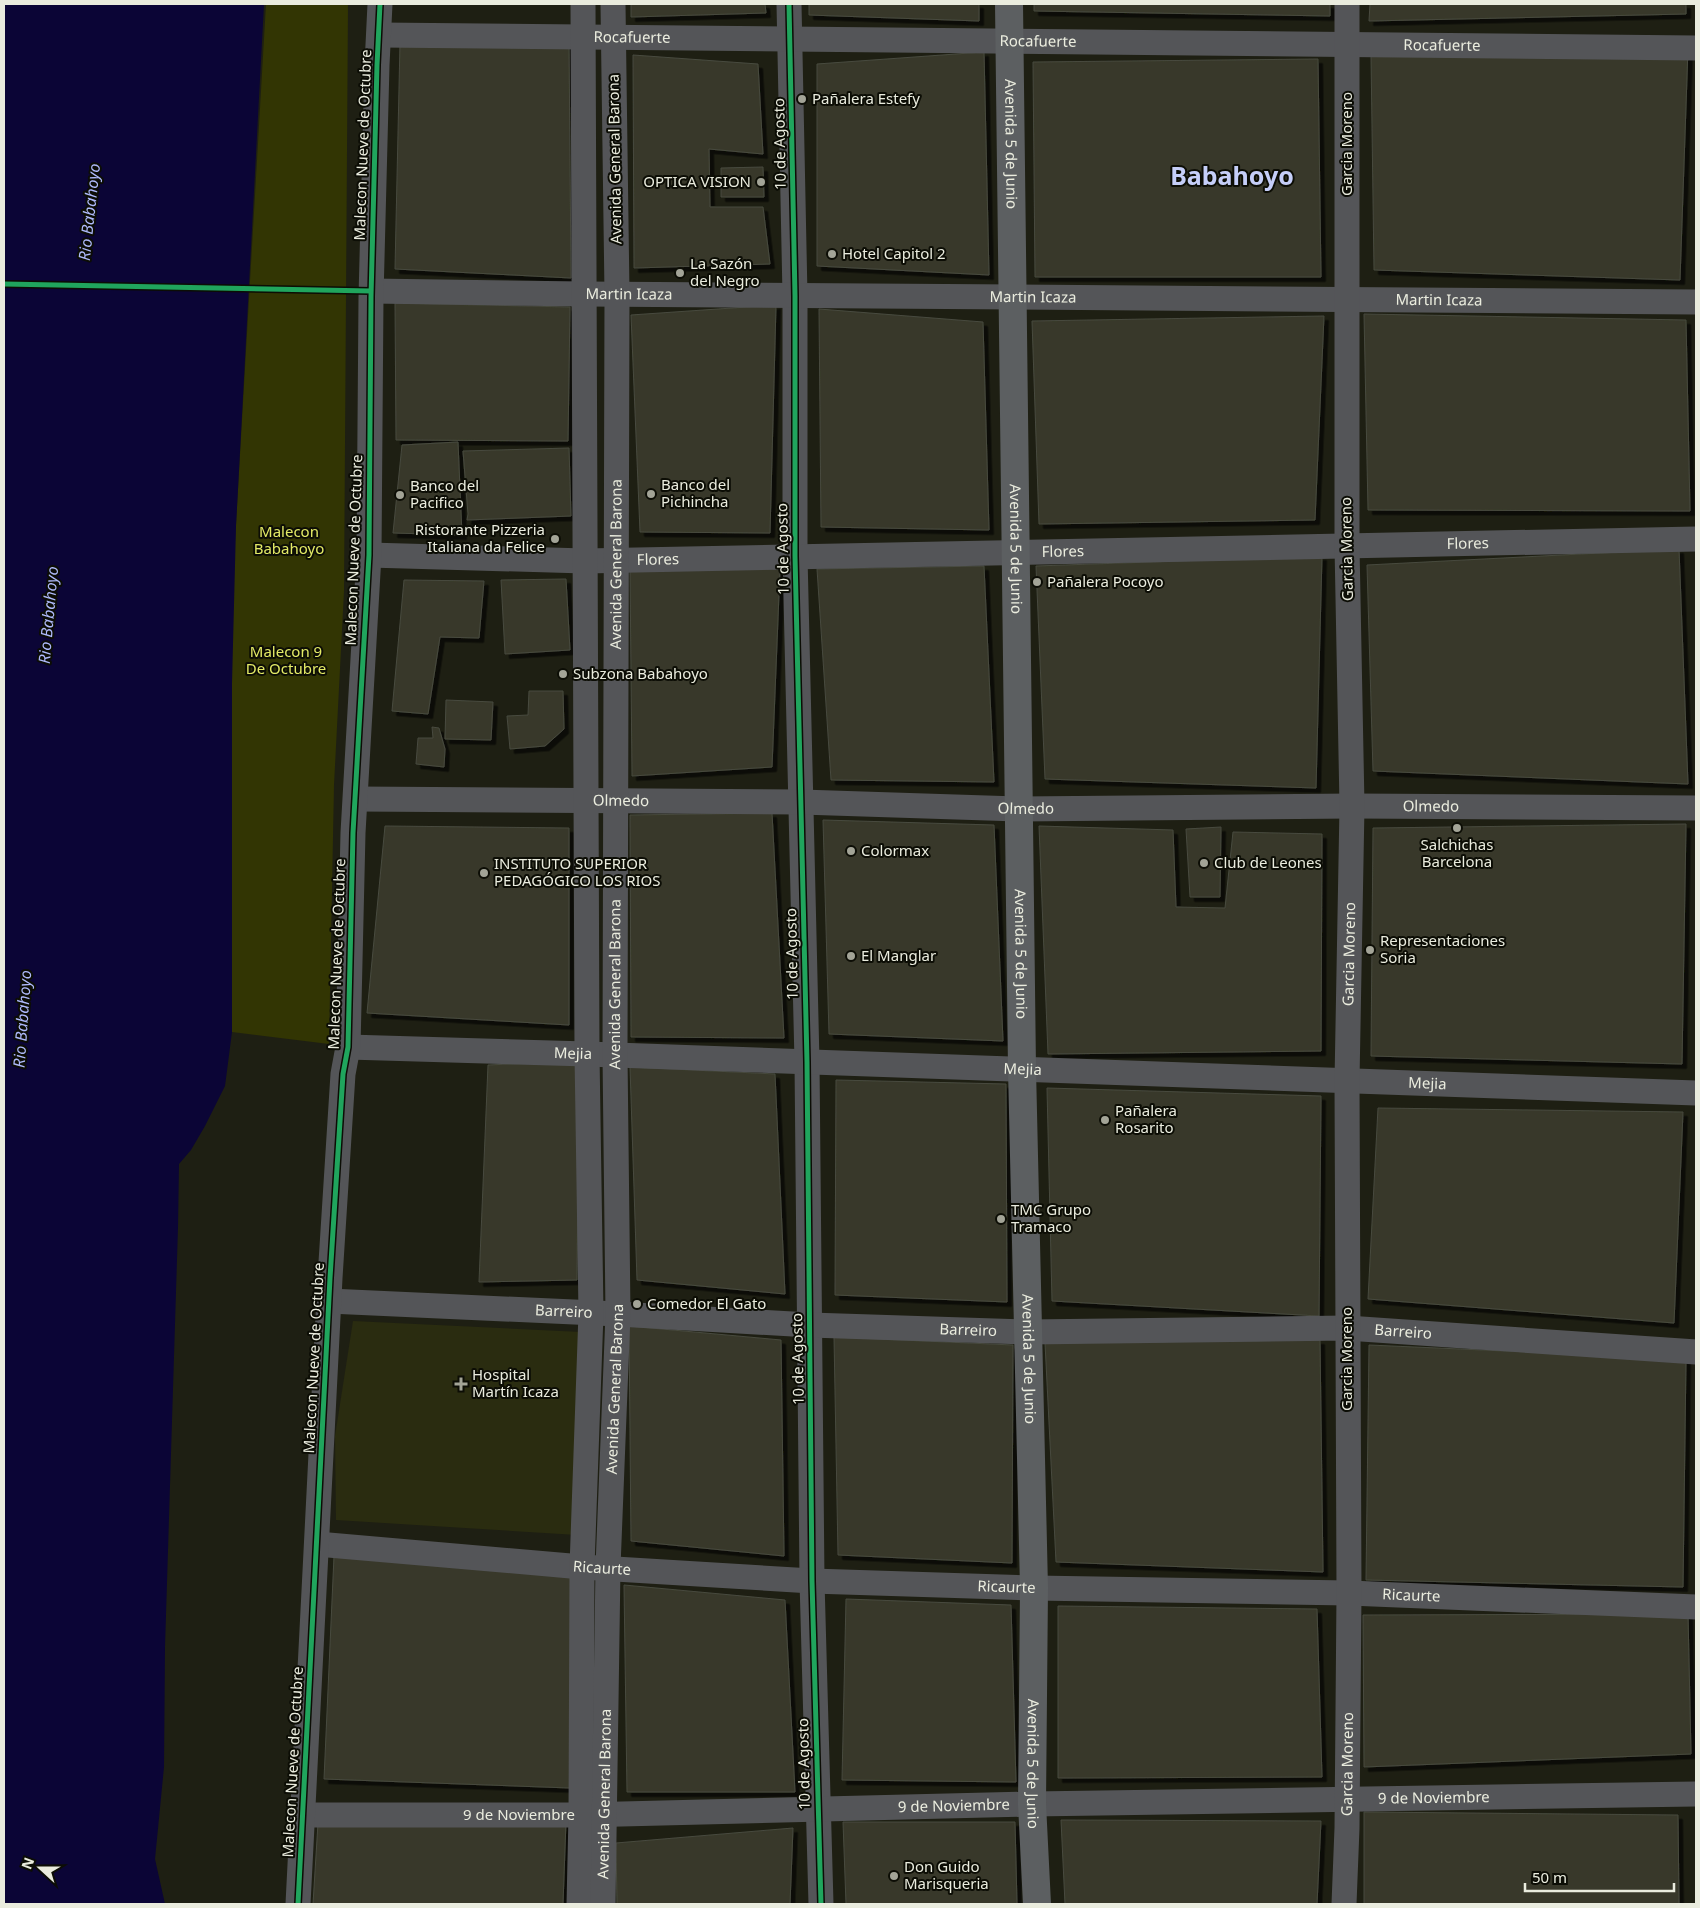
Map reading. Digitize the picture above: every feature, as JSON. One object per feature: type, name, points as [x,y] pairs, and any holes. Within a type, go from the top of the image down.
[{"type":"main road","name":"Avenida 5 de Junio","points":[[1009,4],[1022,1069],[1034,1588],[1032,1804],[1037,1904]]},
{"type":"street","name":"Malecon Nueve de Octubre","points":[[298,1904],[329,1301],[343,1074],[348,1048],[353,833],[369,555],[371,291],[380,4]]},
{"type":"street","name":"Avenida General Barona","points":[[579,1904],[582,1567],[591,1313],[587,1054],[583,4]]},
{"type":"street","name":"Avenida General Barona","points":[[603,1904],[606,1814],[608,1567],[618,1314],[615,1055],[617,294],[614,4]]},
{"type":"street","name":"10 de Agosto","points":[[789,4],[795,296],[795,556],[807,1062],[812,1580],[821,1904]]},
{"type":"street","name":"Garcia Moreno","points":[[1344,1904],[1349,1593],[1347,1081],[1352,806],[1347,546],[1347,4]]},
{"type":"street","name":"Rocafuerte","points":[[380,35],[1696,48]]},
{"type":"street","name":"Martin Icaza","points":[[371,291],[1013,298],[1696,302]]},
{"type":"street","name":"Flores","points":[[369,555],[617,560],[1696,539]]},
{"type":"street","name":"Olmedo","points":[[356,799],[801,802],[1019,810],[1352,806],[1696,808]]},
{"type":"street","name":"Mejia","points":[[348,1048],[587,1054],[1696,1093]]},
{"type":"street","name":"Barreiro","points":[[329,1301],[810,1325],[1028,1332],[1347,1328],[1696,1352]]},
{"type":"street","name":"Ricaurte","points":[[317,1544],[582,1567],[812,1580],[1034,1588],[1349,1593],[1696,1607]]},
{"type":"street","name":"9 de Noviembre","points":[[303,1815],[581,1815],[1032,1804],[1696,1794]]},
{"type":"shaded area","name":"Hospital Martín Icaza","points":[[353,1321],[581,1332],[577,1535],[336,1520],[335,1436]]},
{"type":"green space","points":[[266,4],[348,4],[344,591],[334,785],[329,1044],[232,1032],[232,593]]},
{"type":"water","name":"Rio Babahoyo","points":[[4,4],[264,4],[236,526],[232,683],[232,1032],[225,1086],[191,1150],[179,1164],[165,1647],[164,1767],[155,1859],[165,1904],[4,1904]]},
{"type":"building","points":[[631,4],[765,4],[766,13],[631,17]]},
{"type":"building","points":[[809,4],[979,4],[979,21],[809,15]]},
{"type":"building","points":[[1034,4],[1330,4],[1330,16],[1034,11]]},
{"type":"building","points":[[1370,4],[1686,4],[1686,14],[1369,21]]},
{"type":"building","points":[[400,43],[569,43],[571,278],[395,269]]},
{"type":"building","points":[[1688,48],[1680,280],[1374,270],[1371,55]]},
{"type":"building","points":[[984,52],[989,275],[817,266],[817,64]]},
{"type":"building","points":[[633,55],[758,64],[763,154],[709,149],[710,207],[763,207],[770,264],[634,268]]},
{"type":"building","points":[[1318,59],[1321,277],[1035,277],[1033,62]]},
{"type":"building","points":[[763,167],[764,197],[721,197],[721,168]]},
{"type":"building","points":[[395,303],[570,307],[568,441],[396,440]]},
{"type":"building","points":[[776,305],[770,533],[640,532],[631,315]]},
{"type":"building","points":[[819,309],[983,322],[989,530],[821,527]]},
{"type":"building","points":[[1364,314],[1686,320],[1690,511],[1368,510]]},
{"type":"building","points":[[1324,316],[1315,520],[1039,524],[1032,321]]},
{"type":"building","points":[[458,442],[462,535],[393,533],[402,445]]},
{"type":"building","points":[[569,448],[571,516],[467,520],[463,451]]},
{"type":"building","points":[[1679,549],[1688,784],[1373,771],[1367,565]]},
{"type":"building","points":[[1322,556],[1316,788],[1045,779],[1036,566]]},
{"type":"building","points":[[984,566],[994,782],[831,780],[817,569]]},
{"type":"building","points":[[630,569],[780,569],[772,767],[632,776]]},
{"type":"building","points":[[566,579],[570,650],[505,654],[501,580]]},
{"type":"building","points":[[404,580],[484,581],[479,638],[440,637],[428,714],[392,711]]},
{"type":"building","points":[[529,691],[563,691],[564,729],[545,746],[510,749],[507,716],[528,715]]},
{"type":"building","points":[[446,700],[493,702],[491,740],[445,739]]},
{"type":"building","points":[[432,727],[439,728],[445,749],[444,767],[416,764],[418,738],[433,738]]},
{"type":"building","points":[[772,813],[784,1038],[631,1037],[630,815]]},
{"type":"building","points":[[823,820],[994,825],[1003,1041],[829,1034]]},
{"type":"building","points":[[1686,824],[1682,1064],[1371,1056],[1373,828]]},
{"type":"building","points":[[385,826],[569,828],[569,1025],[367,1013]]},
{"type":"building","points":[[1039,826],[1173,830],[1176,907],[1225,908],[1233,832],[1322,834],[1321,1051],[1048,1054]]},
{"type":"building","name":"Club de Leones","points":[[1221,827],[1220,897],[1190,897],[1186,829]]},
{"type":"building","points":[[579,1061],[577,1280],[479,1282],[488,1065]]},
{"type":"building","points":[[630,1067],[775,1074],[785,1294],[637,1280]]},
{"type":"building","points":[[836,1080],[1006,1084],[1007,1302],[835,1295]]},
{"type":"building","points":[[1047,1088],[1321,1096],[1319,1316],[1052,1301]]},
{"type":"building","points":[[1378,1108],[1683,1112],[1674,1323],[1368,1299]]},
{"type":"building","points":[[629,1326],[781,1340],[784,1556],[631,1541]]},
{"type":"building","points":[[834,1337],[1013,1345],[1012,1563],[838,1555]]},
{"type":"building","points":[[1320,1340],[1323,1572],[1056,1562],[1045,1343]]},
{"type":"building","points":[[1369,1345],[1686,1359],[1683,1587],[1366,1580]]},
{"type":"building","points":[[334,1556],[571,1577],[570,1788],[324,1779]]},
{"type":"building","points":[[624,1585],[785,1600],[795,1792],[627,1792]]},
{"type":"building","points":[[846,1599],[1011,1605],[1016,1782],[842,1780]]},
{"type":"building","points":[[1058,1606],[1317,1609],[1322,1777],[1058,1778]]},
{"type":"building","points":[[1688,1614],[1691,1754],[1364,1767],[1363,1615]]},
{"type":"building","points":[[1364,1812],[1678,1815],[1679,1904],[1364,1904]]},
{"type":"building","points":[[1061,1820],[1321,1821],[1317,1904],[1065,1904]]},
{"type":"building","points":[[566,1821],[563,1904],[313,1904],[318,1823]]},
{"type":"building","points":[[843,1822],[1015,1822],[1017,1904],[846,1904]]},
{"type":"building","points":[[793,1828],[790,1904],[617,1904],[616,1843]]},
{"type":"cycle path","points":[[298,1904],[330,1278],[343,1074],[348,1047],[353,833],[369,555],[371,297],[380,4]]},
{"type":"cycle path","points":[[789,4],[795,296],[795,556],[807,1062],[812,1581],[821,1904]]},
{"type":"cycle path","points":[[4,284],[371,291]]},
{"type":"place","name":"Pañalera Estefy","points":[[802,99]]},
{"type":"place","name":"OPTICA VISION","points":[[761,182]]},
{"type":"place","name":"Hotel Capitol 2","points":[[832,254]]},
{"type":"place","name":"La Sazón del Negro","points":[[680,273]]},
{"type":"place","name":"Banco del Pichincha","points":[[651,494]]},
{"type":"place","name":"Banco del Pacifico","points":[[400,495]]},
{"type":"place","name":"Ristorante Pizzeria Italiana da Felice","points":[[555,539]]},
{"type":"place","name":"Pañalera Pocoyo","points":[[1037,582]]},
{"type":"place","name":"Subzona Babahoyo","points":[[563,674]]},
{"type":"place","name":"Salchichas Barcelona","points":[[1457,828]]},
{"type":"place","name":"Colormax","points":[[851,851]]},
{"type":"place","name":"Club de Leones","points":[[1204,863]]},
{"type":"place","name":"INSTITUTO SUPERIOR PEDAGÓGICO LOS RIOS","points":[[484,873]]},
{"type":"place","name":"Representaciones Soria","points":[[1370,950]]},
{"type":"place","name":"El Manglar","points":[[851,956]]},
{"type":"place","name":"Pañalera Rosarito","points":[[1105,1120]]},
{"type":"place","name":"TMC Grupo Tramaco","points":[[1001,1219]]},
{"type":"place","name":"Comedor El Gato","points":[[637,1304]]},
{"type":"place","name":"Hospital Martín Icaza","points":[[461,1384]]},
{"type":"place","name":"Don Guido Marisqueria","points":[[894,1876]]},
{"type":"district","name":"Babahoyo","points":[[1232,176]]},
{"type":"park label","name":"Malecon Babahoyo","points":[[289,540]]},
{"type":"park label","name":"Malecon 9 De Octubre","points":[[286,660]]}]
